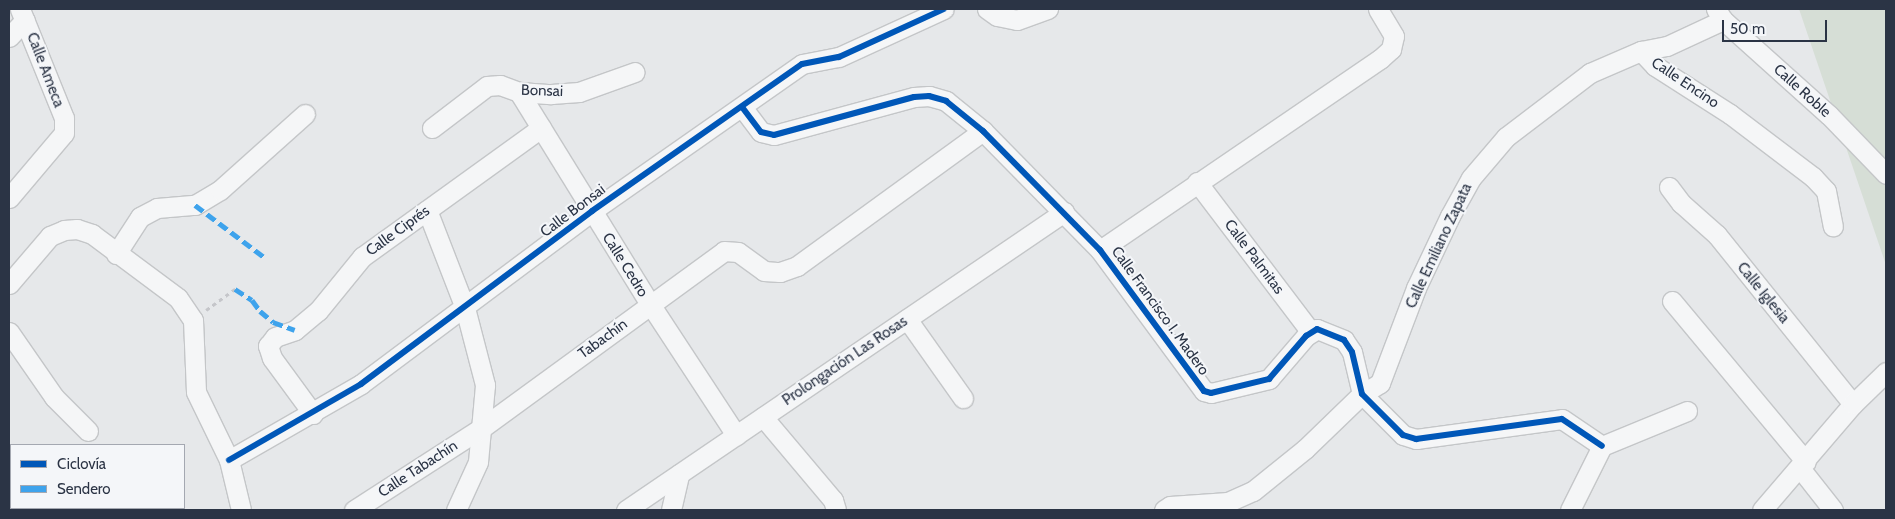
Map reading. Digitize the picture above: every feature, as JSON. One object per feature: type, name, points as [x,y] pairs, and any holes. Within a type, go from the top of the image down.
[{"type":"street","name":"Calle Bonsai","points":[[229,460],[313,414],[361,384],[465,308],[592,211],[802,64],[839,57],[944,9]]},
{"type":"street","points":[[987,9],[996,16],[1017,20],[1048,9]]},
{"type":"street","points":[[1100,250],[1391,50],[1394,36],[1378,9]]},
{"type":"street","points":[[9,38],[23,14]]},
{"type":"street","name":"Calle Ameca","points":[[9,198],[64,133],[64,118],[23,14]]},
{"type":"street","name":"Calle Emiliano Zapata","points":[[1164,510],[1170,506],[1228,502],[1253,491],[1305,449],[1362,394],[1384,377],[1416,288],[1467,186],[1488,156],[1506,136],[1590,73],[1641,51],[1667,46],[1720,15]]},
{"type":"street","name":"Calle Roble","points":[[1720,15],[1829,115],[1886,174]]},
{"type":"street","name":"Calle Encino","points":[[1641,51],[1655,66],[1730,114],[1813,177],[1826,191],[1832,226]]},
{"type":"street","name":"Bonsai","points":[[432,128],[487,86],[500,85],[519,92],[579,92],[635,72]]},
{"type":"street","name":"Calle Cedro","points":[[519,92],[650,304],[736,435]]},
{"type":"street","name":"Calle Francisco I. Madero","points":[[742,107],[761,132],[774,134],[914,97],[929,96],[946,101],[983,131],[1100,250],[1204,391],[1211,393],[1269,380],[1311,332]]},
{"type":"street","points":[[116,254],[140,218],[157,208],[196,205],[220,190],[305,114]]},
{"type":"street","name":"Calle Ciprés","points":[[313,414],[272,358],[268,346],[275,337],[295,330],[318,311],[362,257],[541,128]]},
{"type":"street","name":"Tabachín","points":[[483,427],[724,251],[738,252],[764,271],[780,272],[797,266],[983,131]]},
{"type":"street","name":"Calle Palmitas","points":[[1197,182],[1311,332]]},
{"type":"street","name":"Calle Iglesia","points":[[1669,187],[1681,203],[1716,235],[1853,404]]},
{"type":"street","points":[[427,210],[465,308],[485,385],[483,427],[478,462],[456,510]]},
{"type":"street","name":"Prolongación Las Rosas","points":[[626,510],[1064,212]]},
{"type":"street","points":[[9,284],[50,236],[64,230],[92,234],[116,254],[178,298],[193,320],[196,392],[229,460],[241,510]]},
{"type":"street","points":[[1672,301],[1803,465],[1833,510]]},
{"type":"street","points":[[907,319],[963,398]]},
{"type":"street","points":[[1311,332],[1317,329],[1344,340],[1352,352],[1362,394],[1390,426],[1416,439],[1562,419],[1602,446]]},
{"type":"street","points":[[9,332],[54,397],[88,431]]},
{"type":"street","points":[[1762,510],[1803,465],[1853,404],[1886,372]]},
{"type":"street","points":[[1570,510],[1602,446],[1688,411]]},
{"type":"street","points":[[762,417],[833,500],[836,510]]},
{"type":"street","name":"Calle Tabachín","points":[[354,510],[483,427]]},
{"type":"street","points":[[671,510],[679,474]]},
{"type":"path","points":[[193,320],[235,289]]},
{"type":"shaded area","points":[[1799,9],[1886,9],[1886,265]]},
{"type":"marked path","points":[[195,205],[264,257]]},
{"type":"marked path","points":[[235,289],[252,300],[260,311],[273,322],[295,330]]},
{"type":"cycle path","points":[[229,460],[361,384],[592,211],[802,64],[839,57],[944,9]]},
{"type":"cycle path","points":[[742,107],[761,132],[774,135],[914,97],[929,96],[946,101],[983,131],[1100,250],[1204,391],[1211,393],[1269,379],[1306,336],[1317,329],[1344,340],[1352,352],[1362,394],[1403,435],[1416,439],[1562,419],[1602,446]]}]
